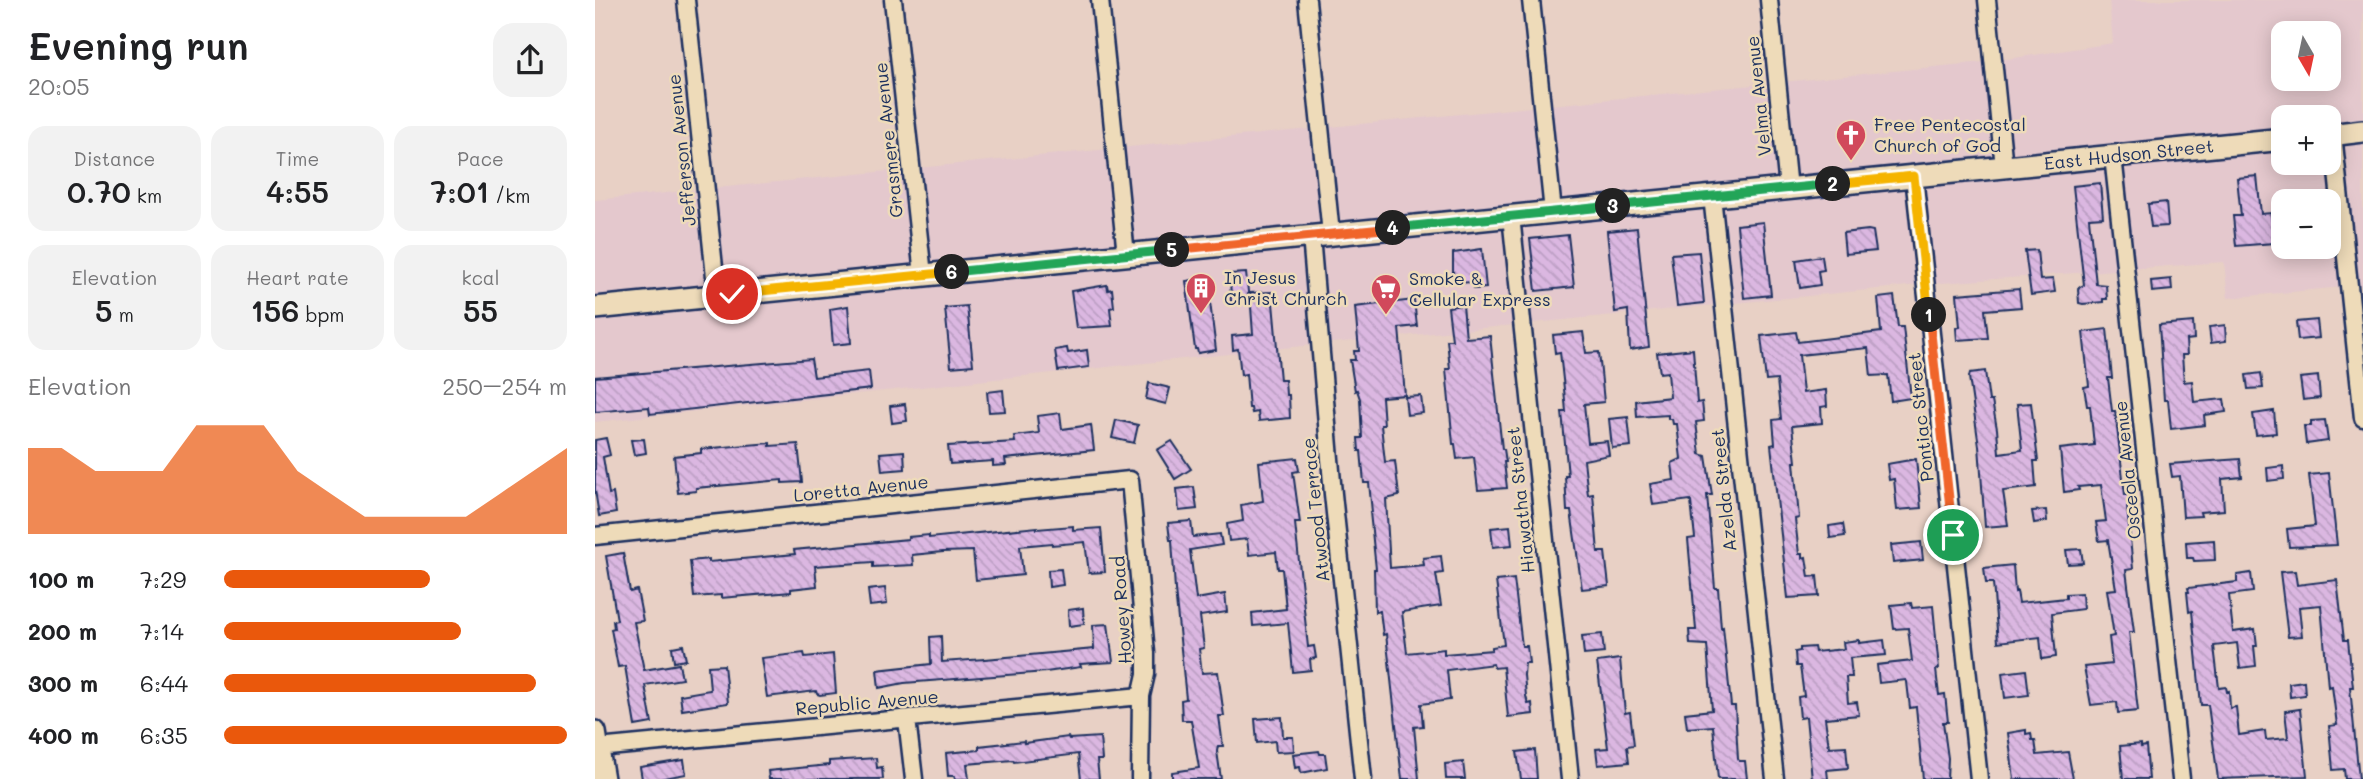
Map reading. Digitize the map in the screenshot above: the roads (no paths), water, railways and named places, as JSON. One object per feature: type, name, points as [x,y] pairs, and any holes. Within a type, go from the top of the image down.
[{"type":"main road","points":[[2341,133],[2363,131]]},
{"type":"main road","name":"East Hudson Street","points":[[595,308],[2271,140]]},
{"type":"main road","points":[[596,740],[603,779]]},
{"type":"street","name":"Jefferson Avenue","points":[[686,0],[717,296]]},
{"type":"street","name":"Grasmere Avenue","points":[[893,0],[923,275]]},
{"type":"street","points":[[1100,0],[1126,255]]},
{"type":"street","name":"Atwood Terrace","points":[[1307,0],[1333,494],[1363,779]]},
{"type":"street","points":[[1531,0],[1553,212]]},
{"type":"street","name":"Velma Avenue","points":[[1769,0],[1788,189]]},
{"type":"street","points":[[1987,0],[2004,167]]},
{"type":"street","name":"Osceola Avenue","points":[[2113,156],[2181,779]]},
{"type":"street","points":[[2336,175],[2363,418]]},
{"type":"street","name":"Pontiac Street","points":[[1914,176],[1979,779]]},
{"type":"street","name":"Azelda Street","points":[[1712,196],[1775,779]]},
{"type":"street","name":"Hiawatha Street","points":[[1511,216],[1570,779]]},
{"type":"street","name":"Loretta Avenue","points":[[595,536],[1130,480]]},
{"type":"street","name":"Howey Road","points":[[1130,480],[1146,653],[1146,674],[1141,695],[1140,779]]},
{"type":"street","name":"Republic Avenue","points":[[596,740],[907,719],[1141,695]]},
{"type":"street","points":[[907,719],[914,779]]},
{"type":"place","name":"Free Pentecostal Church of God","points":[[1851,162]]},
{"type":"place","name":"In Jesus Christ Church","points":[[1201,315]]},
{"type":"place","name":"Smoke & Cellular Express","points":[[1386,316]]}]
